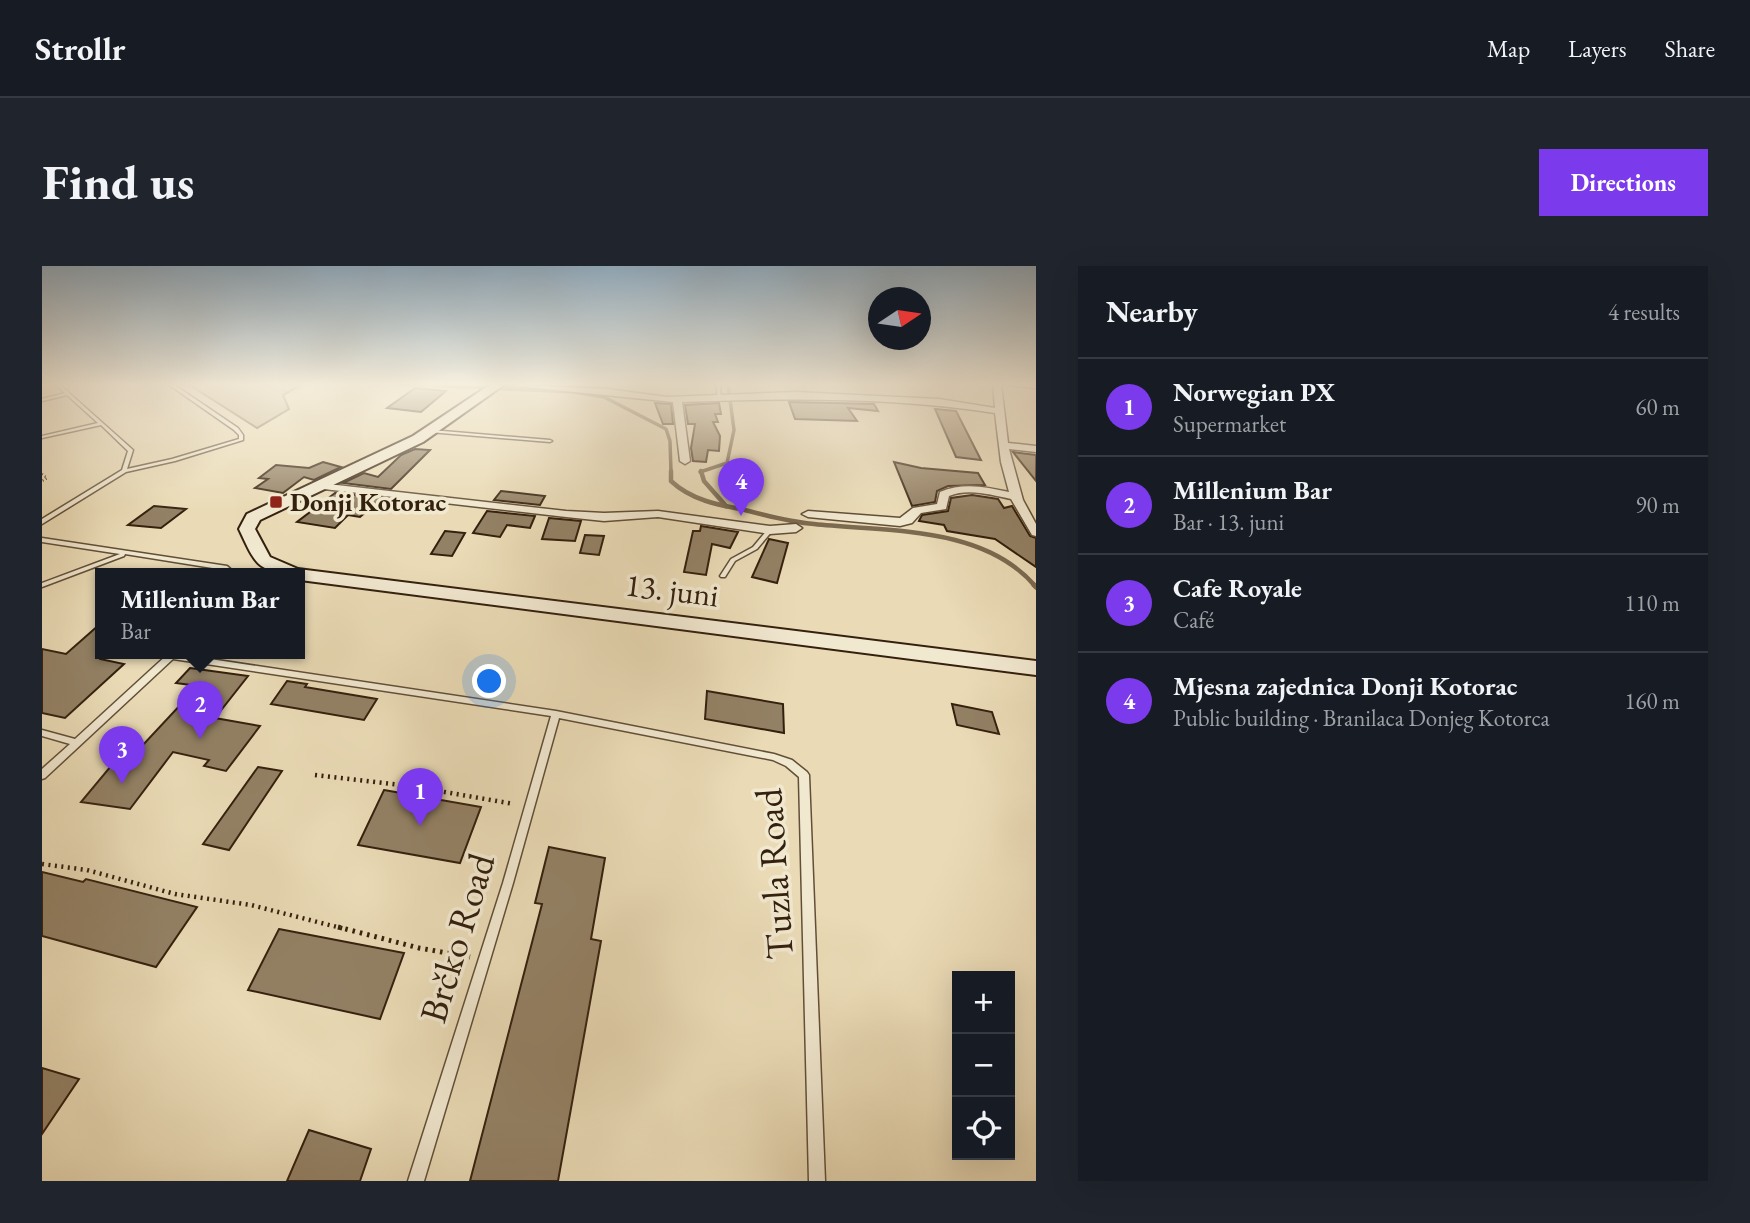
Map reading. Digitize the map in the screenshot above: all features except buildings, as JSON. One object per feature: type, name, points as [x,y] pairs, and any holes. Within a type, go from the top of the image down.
[{"type":"street","points":[[281,568],[263,560],[247,529],[253,517],[380,460],[437,427]]},
{"type":"street","points":[[681,427],[685,461]]},
{"type":"street","points":[[1002,427],[1015,496],[1036,532]]},
{"type":"street","points":[[1005,446],[1036,449]]},
{"type":"street","points":[[319,486],[566,514],[604,517],[672,515],[770,530],[796,528]]},
{"type":"street","points":[[808,514],[900,522],[908,520],[917,510],[943,507],[944,495],[949,491],[965,490],[1015,496]]},
{"type":"street","name":"13. juni","points":[[305,576],[1036,668]]},
{"type":"lane","points":[[42,437],[89,427]]},
{"type":"lane","points":[[104,427],[131,451],[124,471]]},
{"type":"lane","points":[[42,522],[124,471],[173,460],[241,439],[241,435],[233,427]]},
{"type":"lane","points":[[431,431],[550,441]]},
{"type":"lane","points":[[723,576],[733,560],[755,548],[770,530]]},
{"type":"lane","points":[[42,540],[227,568]]},
{"type":"lane","points":[[42,585],[124,554]]},
{"type":"lane","points":[[42,775],[168,659]]},
{"type":"lane","points":[[205,659],[556,714]]},
{"type":"lane","name":"Brčko Road","points":[[416,1181],[556,714]]},
{"type":"lane","name":"Tuzla Road","points":[[556,714],[774,757],[789,763],[804,775],[817,1181]]},
{"type":"lane","points":[[42,733],[77,743]]},
{"type":"path","points":[[42,474],[47,478],[42,481]]},
{"type":"path","points":[[315,775],[410,786],[530,806]]},
{"type":"path","points":[[42,864],[87,870],[174,894],[251,905],[419,948],[483,959]]},
{"type":"waterway","points":[[662,427],[666,429],[670,441],[671,472]]},
{"type":"waterway","points":[[701,472],[727,463],[734,427]]},
{"type":"waterway","points":[[671,472],[671,481],[687,493],[715,504],[796,522],[903,531],[962,542],[990,552],[1015,567],[1036,587],[1034,585]]},
{"type":"waterway","points":[[701,472],[704,481],[726,506]]},
{"type":"place","name":"Donji Kotorac","points":[[276,502]]},
{"type":"place","name":"Mjesna zajednica Donji Kotorac","points":[[741,516]]},
{"type":"place","name":"Millenium Bar","points":[[200,739]]},
{"type":"place","name":"Cafe Royale","points":[[122,784]]},
{"type":"place","name":"Norwegian PX","points":[[420,826]]}]
